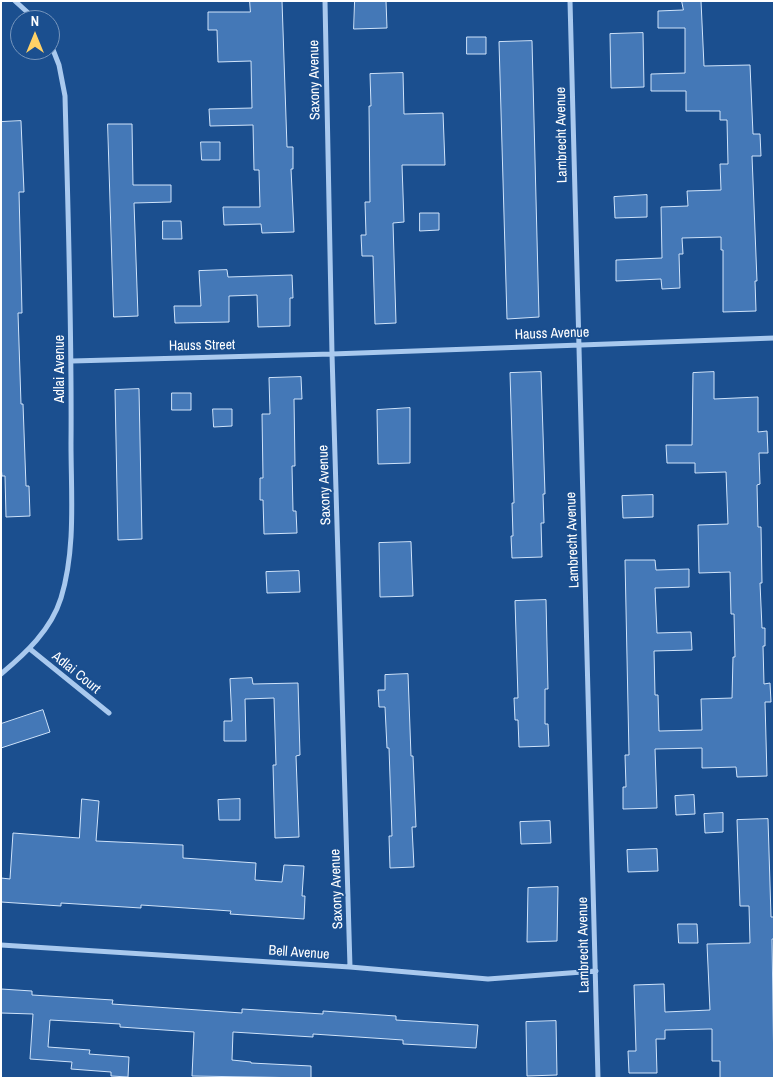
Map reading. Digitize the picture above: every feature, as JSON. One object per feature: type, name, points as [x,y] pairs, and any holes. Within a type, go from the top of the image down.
[{"type":"street","points":[[14,1],[24,10]]},
{"type":"street","name":"Saxony Avenue","points":[[325,1],[332,354],[350,967]]},
{"type":"street","name":"Lambrecht Avenue","points":[[570,1],[598,1078]]},
{"type":"street","name":"Adlai Avenue","points":[[1,674],[30,649],[48,626],[61,600],[68,570],[71,527],[72,361],[64,96],[57,60]]},
{"type":"street","name":"Hauss Avenue","points":[[332,354],[774,338]]},
{"type":"street","name":"Hauss Street","points":[[72,361],[332,354]]},
{"type":"street","name":"Adlai Court","points":[[30,649],[109,714]]},
{"type":"street","name":"Bell Avenue","points":[[1,945],[350,967],[488,979],[596,971]]},
{"type":"building","points":[[250,1],[282,1],[287,147],[293,147],[293,169],[291,169],[294,232],[262,233],[261,224],[224,225],[223,207],[260,207],[259,170],[254,170],[253,125],[210,126],[209,109],[252,108],[251,61],[218,62],[217,30],[208,30],[208,12],[250,12]]},
{"type":"building","points":[[355,1],[386,1],[387,28],[354,29]]},
{"type":"building","points":[[682,1],[701,1],[704,66],[750,65],[753,134],[760,134],[761,156],[752,156],[757,281],[755,281],[756,311],[723,312],[723,250],[721,250],[721,237],[682,238],[683,254],[679,254],[680,288],[662,289],[661,279],[616,281],[616,260],[662,258],[661,207],[688,206],[687,191],[721,190],[720,164],[728,164],[727,120],[720,120],[720,111],[686,111],[686,91],[651,91],[651,74],[685,73],[685,28],[658,28],[658,11],[683,10]]},
{"type":"building","points":[[643,33],[644,87],[611,88],[610,34]]},
{"type":"building","points":[[467,37],[486,37],[486,54],[467,54]]},
{"type":"building","points":[[532,41],[539,317],[507,319],[499,42]]},
{"type":"building","points":[[403,73],[404,114],[443,113],[445,165],[402,165],[404,222],[393,223],[396,323],[375,324],[373,256],[362,256],[361,235],[366,235],[365,202],[370,202],[370,74]]},
{"type":"building","points":[[21,121],[24,192],[19,192],[22,313],[18,313],[21,404],[23,404],[26,486],[29,486],[30,516],[6,517],[5,476],[2,476],[1,467],[1,122]]},
{"type":"building","points":[[108,124],[132,124],[133,185],[171,185],[171,202],[134,203],[138,316],[114,317]]},
{"type":"building","points":[[201,142],[220,142],[220,160],[202,160]]},
{"type":"building","points":[[647,195],[647,217],[615,218],[614,197]]},
{"type":"building","points":[[420,213],[439,213],[439,230],[420,231]]},
{"type":"building","points":[[163,221],[181,221],[182,239],[163,239]]},
{"type":"building","points":[[227,270],[228,277],[292,275],[293,298],[290,298],[290,326],[258,327],[257,295],[229,296],[229,322],[175,323],[174,306],[201,306],[199,271]]},
{"type":"building","points":[[541,372],[545,494],[543,494],[544,523],[541,523],[542,557],[512,558],[512,503],[514,503],[510,373]]},
{"type":"building","points":[[714,372],[714,399],[758,397],[758,432],[767,431],[768,453],[759,453],[760,484],[757,485],[758,527],[761,527],[762,583],[760,583],[762,628],[765,628],[765,646],[763,646],[764,684],[770,683],[771,702],[765,702],[767,776],[737,777],[736,767],[702,768],[702,748],[655,749],[657,808],[623,809],[623,787],[626,787],[625,755],[629,755],[625,560],[655,560],[656,570],[689,569],[689,587],[655,588],[657,633],[691,632],[692,650],[654,651],[655,695],[658,695],[659,731],[702,730],[701,699],[732,698],[733,657],[735,657],[734,614],[731,614],[730,572],[699,573],[698,525],[728,524],[726,472],[695,473],[695,463],[667,463],[666,445],[692,445],[693,373]]},
{"type":"building","points":[[301,377],[302,399],[294,399],[295,466],[292,466],[293,511],[296,511],[297,533],[264,534],[263,500],[260,500],[260,478],[263,478],[262,414],[270,414],[269,378]]},
{"type":"building","points":[[139,389],[142,539],[118,540],[115,390]]},
{"type":"building","points":[[172,393],[191,393],[191,410],[172,410]]},
{"type":"building","points":[[410,408],[410,463],[378,464],[377,410]]},
{"type":"building","points":[[213,409],[232,409],[232,426],[214,427]]},
{"type":"building","points":[[653,495],[653,517],[623,518],[622,496]]},
{"type":"building","points":[[411,542],[413,596],[380,597],[379,543]]},
{"type":"building","points":[[299,571],[300,592],[267,593],[266,572]]},
{"type":"building","points":[[546,600],[548,689],[545,689],[545,724],[548,724],[549,746],[519,747],[518,720],[515,720],[514,698],[518,698],[515,601]]},
{"type":"building","points":[[408,674],[416,827],[412,827],[414,867],[390,868],[389,836],[392,836],[389,748],[387,748],[385,707],[379,707],[378,690],[385,690],[385,675]]},
{"type":"building","points":[[252,678],[253,684],[298,683],[300,755],[296,756],[299,837],[275,838],[273,765],[276,765],[274,698],[245,699],[246,741],[224,741],[224,721],[232,721],[230,679]]},
{"type":"building","points":[[43,710],[50,732],[1,748],[1,724]]},
{"type":"building","points":[[694,795],[695,814],[676,815],[675,796]]},
{"type":"building","points":[[82,799],[99,801],[96,841],[183,845],[183,858],[256,863],[255,880],[282,882],[284,865],[304,866],[302,896],[305,896],[304,919],[230,914],[231,911],[141,905],[141,908],[61,903],[61,906],[1,902],[1,878],[10,879],[13,833],[79,838]]},
{"type":"building","points":[[240,799],[240,820],[219,820],[218,800]]},
{"type":"building","points":[[723,813],[723,832],[705,833],[704,814]]},
{"type":"building","points":[[768,819],[771,917],[774,917],[774,939],[772,939],[774,1078],[720,1078],[720,1061],[712,1061],[712,1029],[665,1030],[665,1039],[656,1039],[657,1073],[629,1073],[628,1051],[636,1051],[634,985],[664,984],[665,1012],[710,1010],[707,944],[750,943],[749,906],[740,906],[737,820]]},
{"type":"building","points":[[550,821],[551,843],[521,844],[520,822]]},
{"type":"building","points":[[657,849],[658,871],[628,872],[627,850]]},
{"type":"building","points":[[558,887],[557,941],[527,942],[528,888]]},
{"type":"building","points":[[678,924],[697,924],[698,943],[679,943]]},
{"type":"building","points":[[1,989],[32,991],[32,995],[113,1000],[112,1004],[242,1013],[242,1009],[323,1014],[323,1011],[396,1016],[396,1020],[478,1025],[476,1048],[403,1044],[403,1040],[313,1034],[313,1037],[233,1032],[232,1060],[251,1063],[311,1066],[311,1078],[192,1076],[194,1032],[120,1027],[120,1024],[50,1020],[48,1047],[90,1050],[89,1054],[129,1057],[128,1077],[111,1076],[111,1072],[71,1069],[72,1062],[30,1059],[33,1014],[1,1013]]},
{"type":"building","points":[[556,1021],[557,1075],[527,1076],[526,1022]]}]
